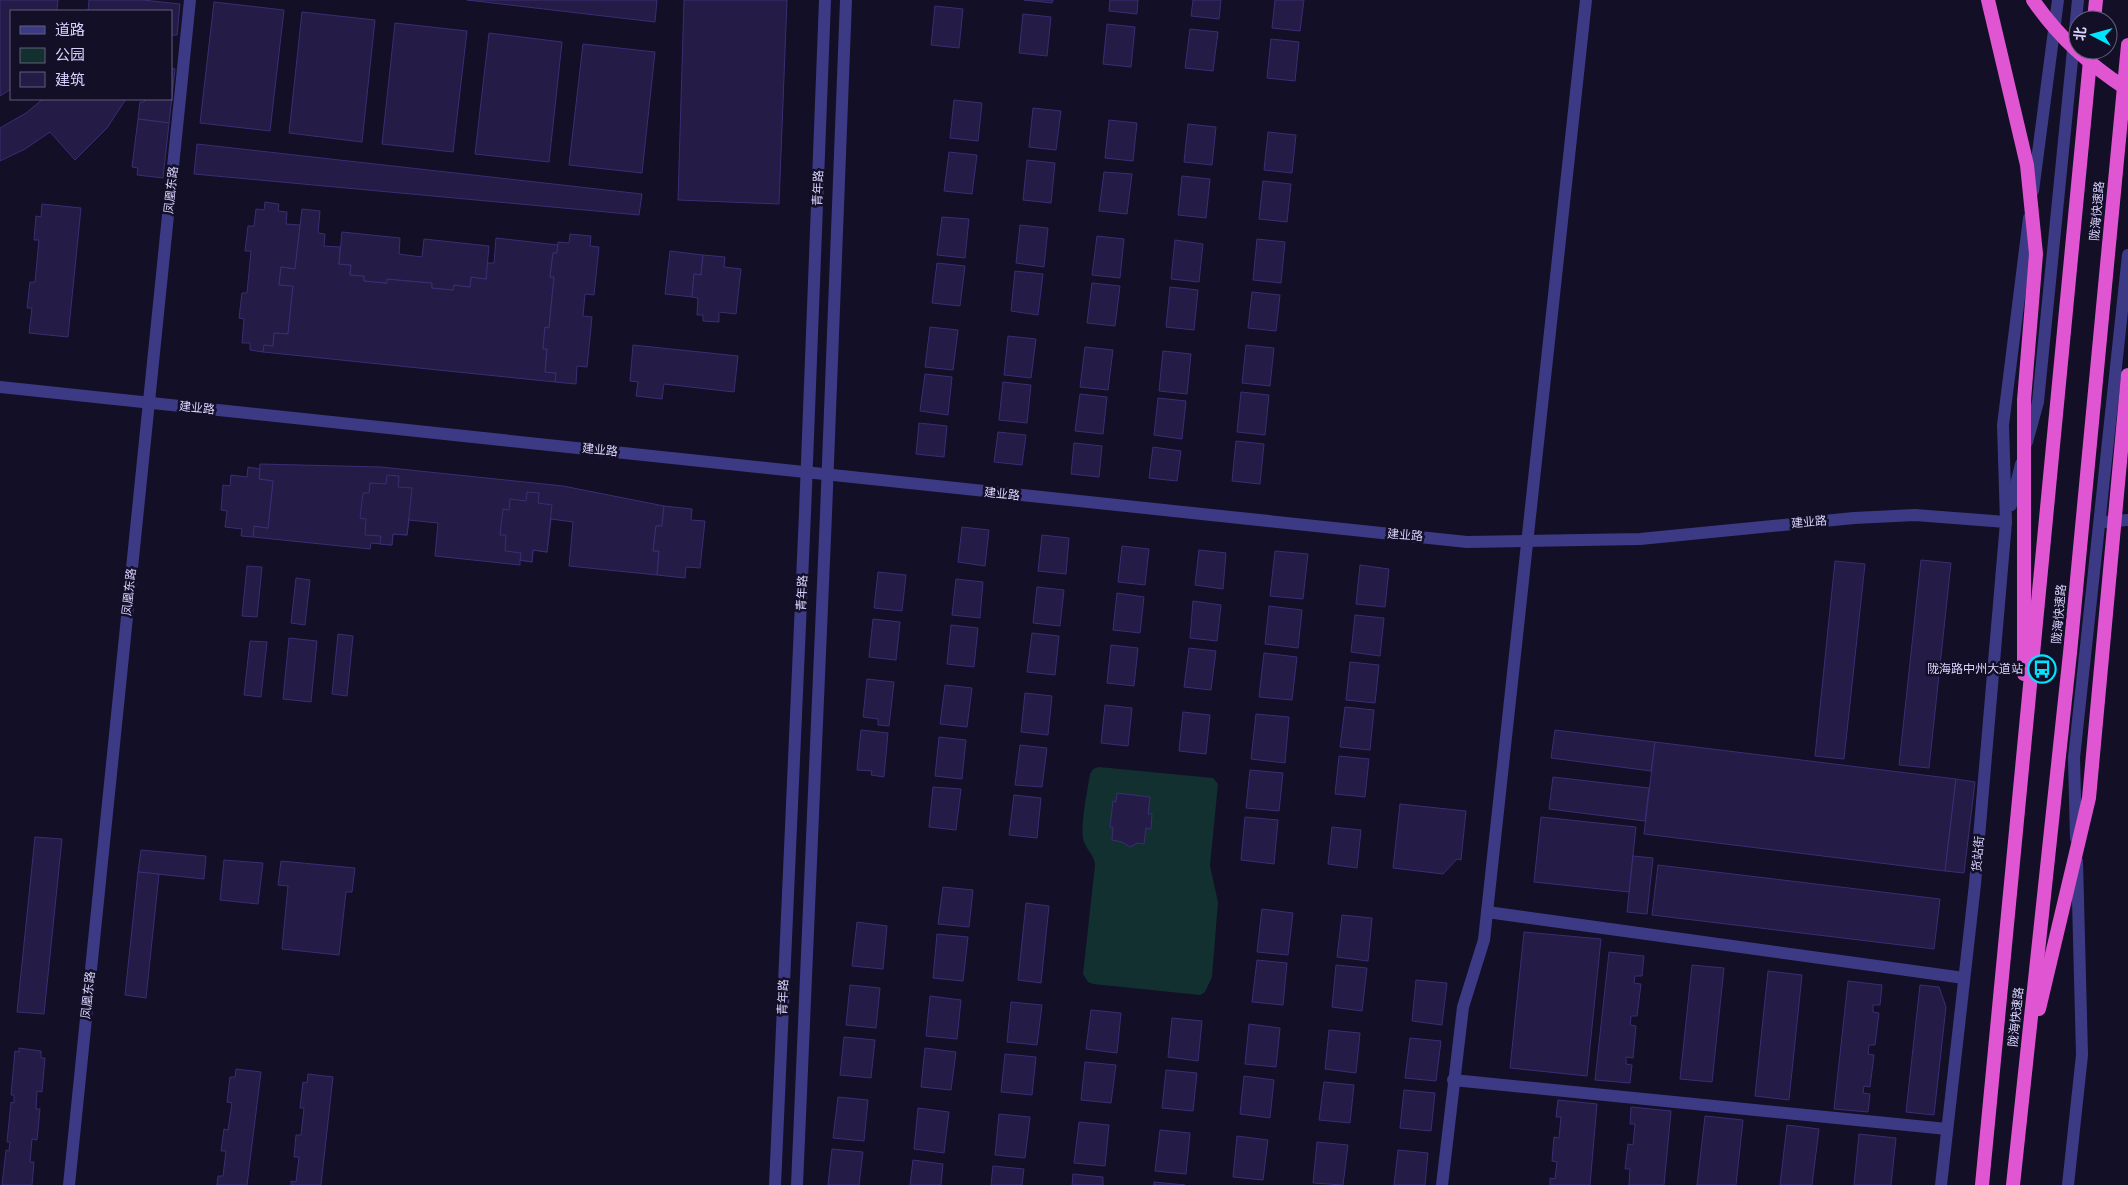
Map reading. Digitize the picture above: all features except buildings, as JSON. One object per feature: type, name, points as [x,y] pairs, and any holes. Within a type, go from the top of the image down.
[{"type":"highway","points":[[2033,0],[2080,56],[2128,90]]},
{"type":"highway","points":[[1988,4],[2027,165],[2036,254],[2024,400],[2022,619],[2025,731]]},
{"type":"highway","name":"陇海快速路","points":[[2013,1185],[2071,643],[2128,45]]},
{"type":"highway","name":"陇海快速路","points":[[1982,1185],[2090,60]]},
{"type":"highway","points":[[2026,1068],[2089,798],[2128,375]]},
{"type":"street","name":"凤凰东路","points":[[69,1185],[190,0]]},
{"type":"street","name":"青年路","points":[[776,1185],[807,472],[825,0]]},
{"type":"street","name":"青年路","points":[[797,1185],[828,474],[846,0]]},
{"type":"street","points":[[1442,1185],[1463,1007],[1484,940],[1586,0]]},
{"type":"street","points":[[2006,522],[2003,425],[2058,0]]},
{"type":"street","points":[[2006,522],[2038,402],[2078,0]]},
{"type":"street","points":[[2068,1185],[2082,1055],[2074,758],[2128,255]]},
{"type":"street","name":"建业路","points":[[0,387],[1467,542],[1640,539],[1854,518],[1915,515],[2006,522]]},
{"type":"street","points":[[2099,522],[2128,520]]},
{"type":"street","name":"货站街","points":[[1941,1185],[1975,884],[2006,522]]},
{"type":"street","points":[[1487,912],[1964,978]]},
{"type":"street","points":[[1453,1080],[1947,1129]]},
{"type":"green space","points":[[1099,767],[1213,778],[1218,784],[1210,866],[1218,902],[1212,977],[1205,992],[1200,995],[1093,984],[1088,982],[1083,974],[1095,865],[1094,859],[1083,838],[1083,821],[1090,774],[1093,769]]},
{"type":"place","name":"陇海路中州大道站","points":[[2042,669]]}]
